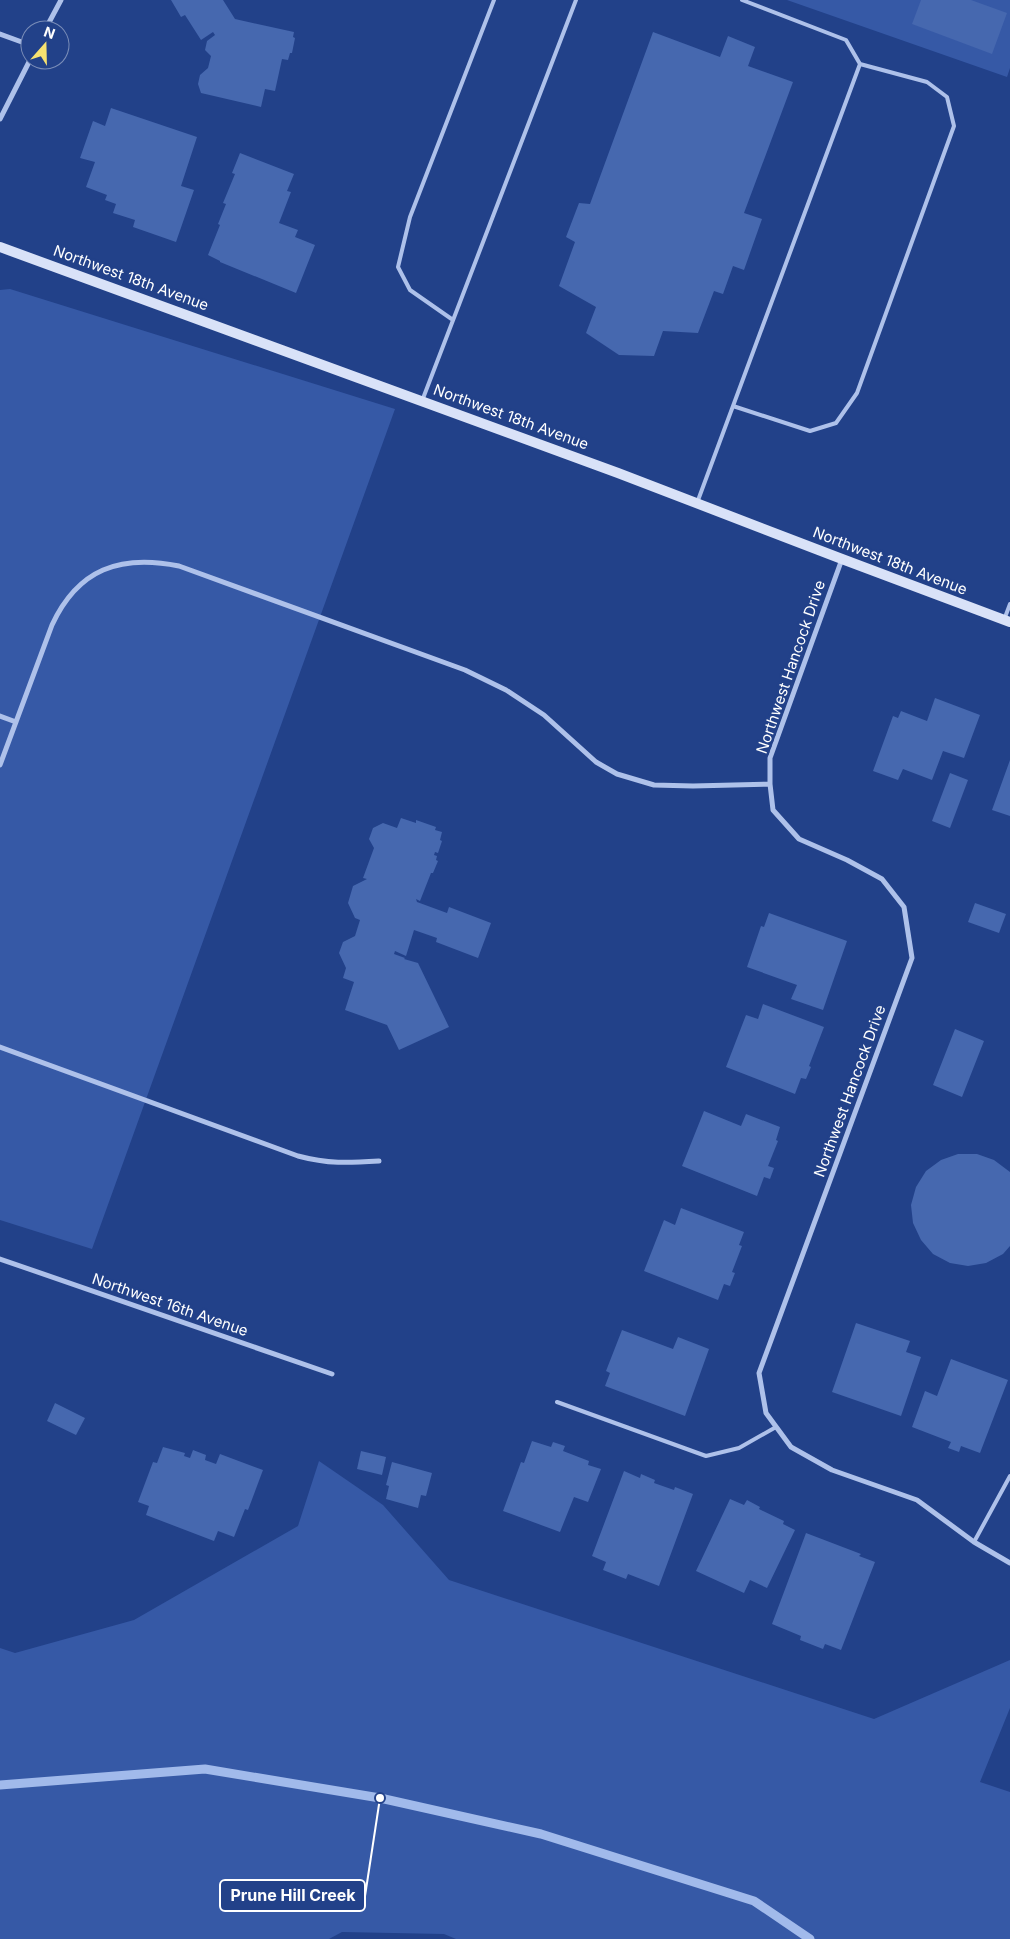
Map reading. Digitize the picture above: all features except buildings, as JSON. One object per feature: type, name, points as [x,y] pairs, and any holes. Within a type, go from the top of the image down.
[{"type":"street","points":[[50,20],[61,0]]},
{"type":"street","points":[[0,34],[20,41]]},
{"type":"street","points":[[0,119],[25,70]]},
{"type":"street","name":"Northwest 18th Avenue","points":[[0,247],[697,503],[1007,621]]},
{"type":"street","name":"Northwest Hancock Drive","points":[[842,559],[770,758],[773,810],[799,839],[847,860],[882,879],[904,907],[912,958],[759,1373],[766,1413],[791,1446],[832,1470],[917,1500],[974,1542],[1010,1562]]},
{"type":"street","points":[[0,765],[52,625],[60,608],[71,593],[86,579],[112,567],[139,562],[158,562],[178,566],[465,670],[506,690],[544,715],[596,762],[617,774],[654,785],[770,784]]},
{"type":"street","points":[[0,716],[16,722]]},
{"type":"street","points":[[0,1047],[298,1156],[319,1162],[339,1164],[379,1161]]},
{"type":"street","name":"Northwest 16th Avenue","points":[[0,1259],[332,1374]]},
{"type":"lane","points":[[453,320],[410,290],[398,267],[410,217],[494,0]]},
{"type":"lane","points":[[422,401],[576,0]]},
{"type":"lane","points":[[733,406],[810,431],[836,423],[857,393],[954,126],[947,98],[927,82],[860,64],[846,40],[742,0]]},
{"type":"lane","points":[[697,503],[860,64]]},
{"type":"lane","points":[[1007,621],[1010,604]]},
{"type":"lane","points":[[557,1402],[706,1456],[739,1448],[776,1427]]},
{"type":"lane","points":[[974,1542],[1010,1476]]},
{"type":"shaded area","points":[[787,0],[1010,0],[1010,68],[1007,77]]},
{"type":"shaded area","points":[[10,289],[395,409],[92,1249],[0,1220],[0,290]]},
{"type":"shaded area","points":[[319,1461],[383,1505],[449,1580],[874,1719],[1010,1660],[1010,1708],[980,1782],[1010,1792],[1010,1939],[456,1939],[444,1934],[342,1932],[329,1939],[0,1939],[0,1648],[15,1653],[134,1620],[298,1526]]},
{"type":"waterway","points":[[0,1785],[205,1769],[380,1798],[541,1834],[754,1901],[810,1939]]},
{"type":"place","name":"Prune Hill Creek","points":[[380,1798]]}]
